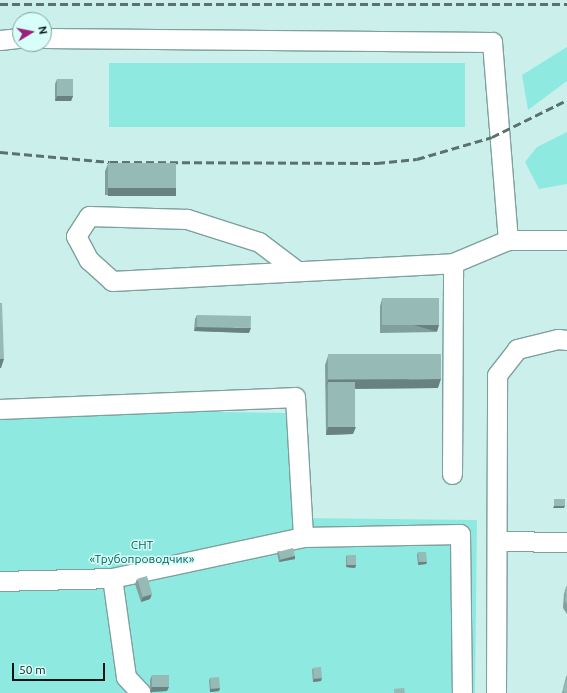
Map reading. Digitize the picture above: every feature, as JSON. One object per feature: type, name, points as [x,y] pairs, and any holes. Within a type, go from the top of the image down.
[{"type":"street","points":[[52,38],[492,42],[508,240]]},
{"type":"street","points":[[0,40],[12,39]]},
{"type":"street","points":[[296,270],[259,242],[187,219],[89,216],[76,236],[89,260],[112,281],[296,270],[453,263],[508,240],[567,240]]},
{"type":"street","points":[[452,474],[453,263]]},
{"type":"street","points":[[496,693],[497,375],[516,349],[558,339],[567,340]]},
{"type":"street","points":[[0,409],[295,397],[303,536]]},
{"type":"street","points":[[0,581],[112,578],[303,536],[460,534],[462,693]]},
{"type":"street","points":[[497,541],[567,542]]},
{"type":"street","points":[[112,578],[126,677],[142,693]]},
{"type":"green space","points":[[567,47],[567,81],[528,110],[522,75]]},
{"type":"green space","points":[[109,63],[465,63],[465,127],[109,127]]},
{"type":"green space","points":[[567,132],[567,184],[539,189],[525,162],[537,147]]},
{"type":"green space","name":"СНТ «Трубопроводчик»","points":[[0,409],[291,413],[299,518],[477,520],[475,693],[0,693]]},
{"type":"building","points":[[57,79],[73,79],[73,96],[57,96]]},
{"type":"building","points":[[108,163],[176,163],[176,188],[108,188]]},
{"type":"building","points":[[382,298],[439,298],[439,325],[382,325]]},
{"type":"building","points":[[0,303],[2,303],[4,359],[0,359]]},
{"type":"building","points":[[197,315],[251,316],[251,328],[197,327]]},
{"type":"building","points":[[328,354],[441,354],[441,379],[328,379]]},
{"type":"building","points":[[328,382],[355,382],[355,427],[328,427]]},
{"type":"building","points":[[554,499],[565,499],[565,506],[554,506]]},
{"type":"building","points":[[293,548],[295,556],[280,559],[278,552]]},
{"type":"building","points":[[418,552],[426,552],[427,562],[419,562]]},
{"type":"building","points":[[347,555],[356,555],[356,565],[347,565]]},
{"type":"building","points":[[147,576],[152,594],[143,597],[137,579]]},
{"type":"building","points":[[567,586],[567,604],[565,601]]},
{"type":"building","points":[[321,667],[322,678],[314,679],[313,668]]},
{"type":"building","points":[[152,675],[169,675],[169,687],[152,687]]},
{"type":"building","points":[[219,677],[220,688],[211,689],[210,678]]},
{"type":"building","points":[[567,677],[567,693],[565,693],[563,691]]},
{"type":"building","points":[[404,688],[405,693],[394,693],[394,689]]},
{"type":"railway","points":[[0,4],[567,4]]},
{"type":"railway","points":[[0,152],[110,162],[377,163],[417,159],[492,137],[567,100]]}]
